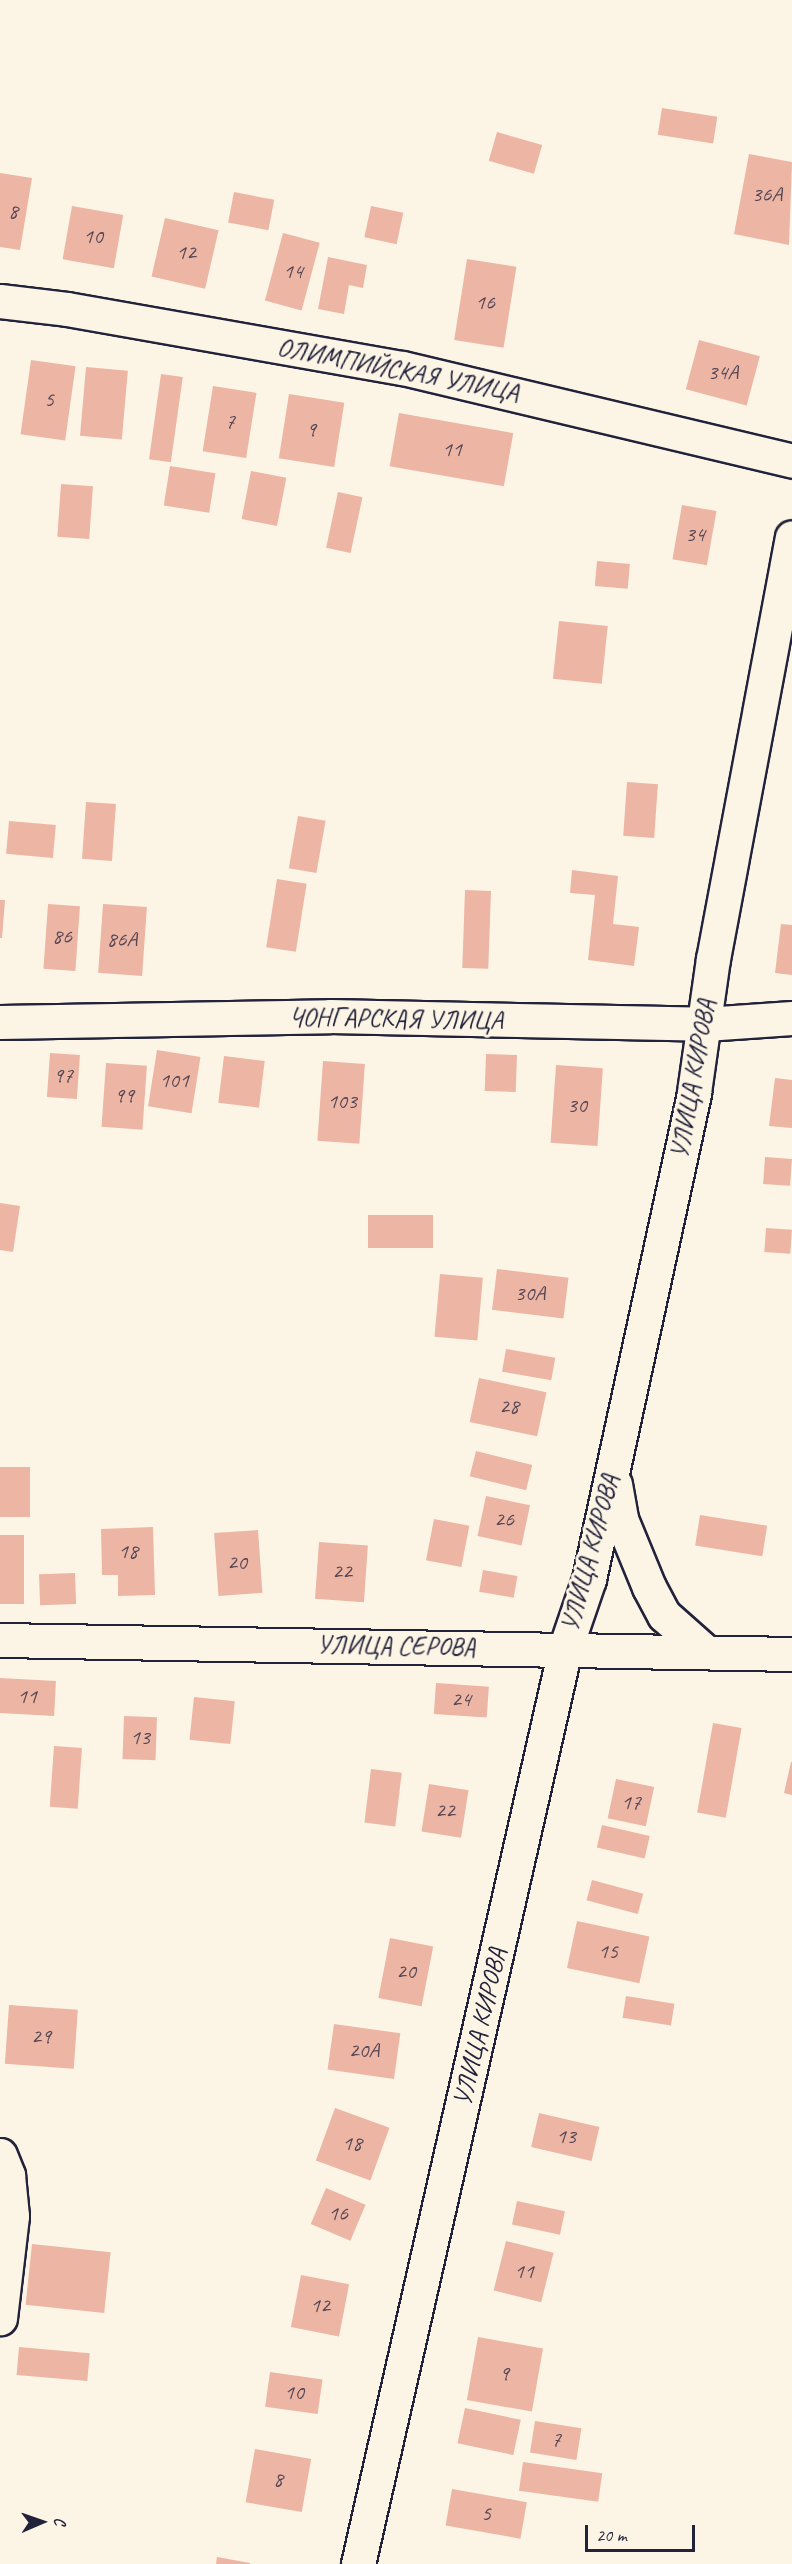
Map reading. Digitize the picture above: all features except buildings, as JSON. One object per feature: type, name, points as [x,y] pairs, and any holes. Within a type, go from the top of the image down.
[{"type":"street","name":"ОЛИМПИЙСКАЯ УЛИЦА","points":[[0,301],[68,309],[403,368],[792,461]]},
{"type":"street","name":"УЛИЦА КИРОВА","points":[[358,2564],[565,1649],[589,1579],[694,1092],[713,959],[792,537]]},
{"type":"street","name":"ЧОНГАРСКАЯ УЛИЦА","points":[[0,1022],[330,1016],[705,1024],[792,1018]]},
{"type":"street","points":[[612,1470],[621,1519],[649,1587],[664,1615],[706,1652]]},
{"type":"street","name":"УЛИЦА СЕРОВА","points":[[0,1640],[792,1654]]},
{"type":"street","points":[[0,2155],[8,2175],[12,2216],[0,2318]]}]
